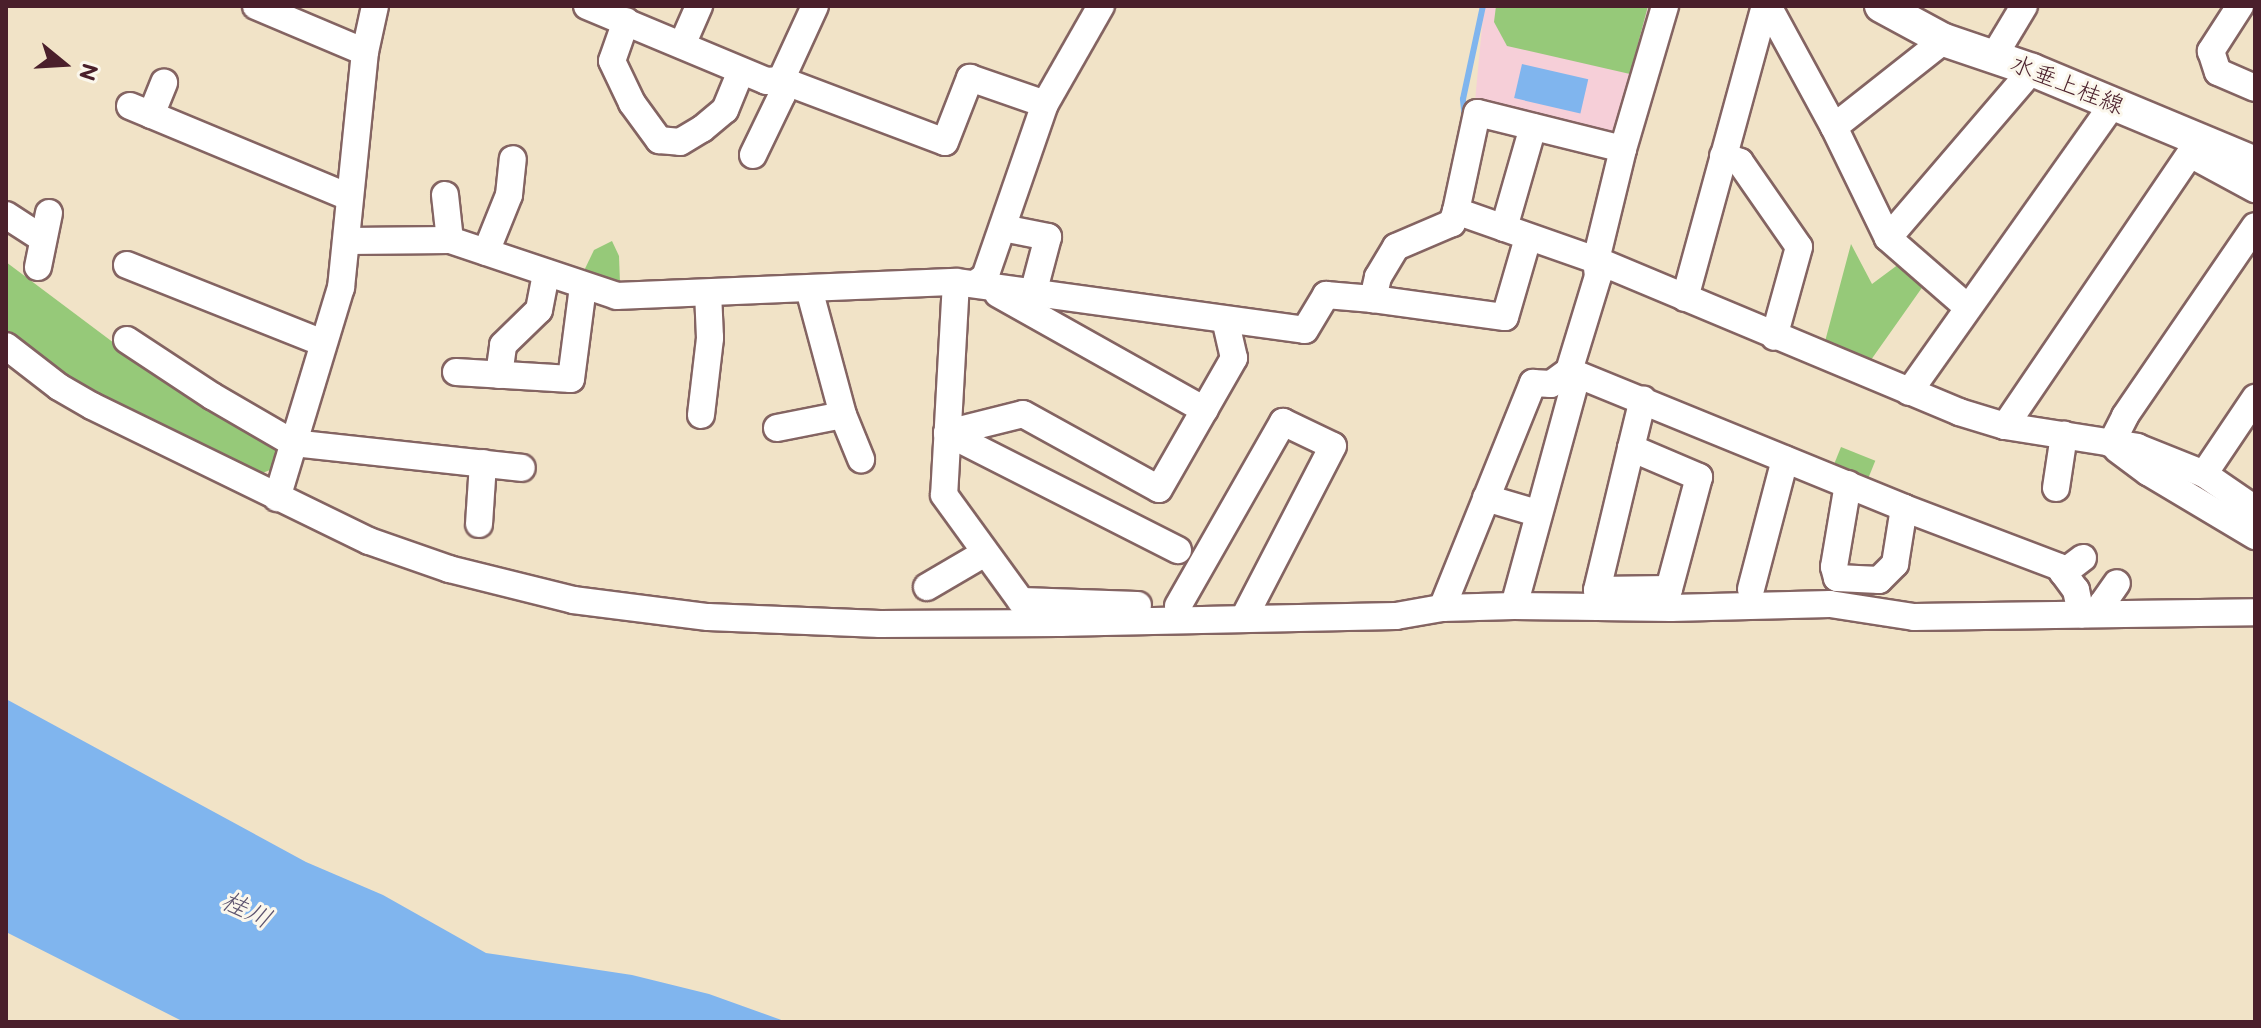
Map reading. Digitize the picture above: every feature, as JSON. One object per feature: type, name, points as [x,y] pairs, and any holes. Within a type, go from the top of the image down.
[{"type":"main road","name":"水垂上桂線","points":[[1881,6],[1944,40],[2032,70],[2113,104],[2197,146],[2255,163]]},
{"type":"street","points":[[256,6],[365,52]]},
{"type":"street","points":[[277,498],[341,288],[365,52],[375,6]]},
{"type":"street","points":[[587,6],[766,81],[781,80],[945,142],[970,78],[1045,104]]},
{"type":"street","points":[[682,45],[699,6]]},
{"type":"street","points":[[753,155],[782,95],[781,80],[815,6]]},
{"type":"street","points":[[1101,6],[1045,104],[985,277],[973,284],[947,433],[944,495],[1021,601],[1178,606],[1244,618]]},
{"type":"street","points":[[1514,606],[1598,276],[1596,260],[1623,149],[1665,6]]},
{"type":"street","points":[[1767,6],[1834,127],[1888,238],[1967,307]]},
{"type":"street","points":[[1685,298],[1767,6]]},
{"type":"street","points":[[1994,56],[2024,6]]},
{"type":"street","points":[[2240,6],[2211,51],[2218,72],[2255,88]]},
{"type":"street","points":[[626,21],[612,61],[632,103],[659,140],[680,142],[725,110],[741,71]]},
{"type":"street","points":[[1834,127],[1944,40]]},
{"type":"street","points":[[1888,238],[2032,70]]},
{"type":"street","points":[[164,83],[140,110],[349,197]]},
{"type":"street","points":[[1909,392],[2113,104]]},
{"type":"street","points":[[1373,299],[1378,277],[1396,247],[1452,223],[1477,113],[1623,149]]},
{"type":"street","points":[[347,241],[450,240],[617,296],[973,284],[1034,290],[1305,330],[1326,295],[1505,317],[1533,127]]},
{"type":"street","points":[[2005,426],[2197,146],[2255,189]]},
{"type":"street","points":[[1723,156],[1740,162],[1799,247],[1774,337]]},
{"type":"street","points":[[486,252],[509,195],[513,159]]},
{"type":"street","points":[[445,195],[450,240]]},
{"type":"street","points":[[1456,211],[1596,260],[1909,392],[2005,426],[2137,447],[2204,474],[2255,509]]},
{"type":"street","points":[[38,267],[49,213]]},
{"type":"street","points":[[6,215],[43,239]]},
{"type":"street","points":[[2111,444],[2143,390],[2255,226]]},
{"type":"street","points":[[1003,228],[1048,237],[1034,290]]},
{"type":"street","points":[[127,265],[323,343]]},
{"type":"street","points":[[499,375],[503,345],[539,310],[546,273]]},
{"type":"street","points":[[973,284],[1205,410]]},
{"type":"street","points":[[456,372],[571,379],[583,286]]},
{"type":"street","points":[[809,289],[843,415],[861,459]]},
{"type":"street","points":[[701,415],[710,338],[708,293]]},
{"type":"street","points":[[947,433],[1023,414],[1159,489],[1234,358],[1225,320]]},
{"type":"street","points":[[127,340],[212,396],[293,443],[522,468]]},
{"type":"street","points":[[6,346],[59,387],[92,406],[369,541],[449,569],[573,600],[693,616],[880,624],[1396,616],[1442,608],[1670,599],[1830,604],[1914,617],[2255,612]]},
{"type":"street","points":[[1442,608],[1533,383],[1551,384],[1573,373],[1904,508],[2038,558],[2073,565],[2076,590],[2092,614]]},
{"type":"street","points":[[2204,474],[2255,398]]},
{"type":"street","points":[[1643,399],[1597,590],[1670,599]]},
{"type":"street","points":[[777,428],[843,415]]},
{"type":"street","points":[[1178,606],[1283,422],[1333,446],[1244,618]]},
{"type":"street","points":[[947,433],[1178,550]]},
{"type":"street","points":[[2056,488],[2064,435]]},
{"type":"street","points":[[2111,444],[2148,472],[2255,536]]},
{"type":"street","points":[[1631,448],[1699,477],[1670,599]]},
{"type":"street","points":[[1751,589],[1785,459]]},
{"type":"street","points":[[479,524],[483,463]]},
{"type":"street","points":[[1848,484],[1834,567],[1837,578],[1879,580]]},
{"type":"street","points":[[1486,498],[1537,513]]},
{"type":"street","points":[[1879,612],[1879,580],[1895,564],[1904,508]]},
{"type":"street","points":[[927,587],[985,553]]},
{"type":"street","points":[[2092,614],[2117,583]]},
{"type":"shaded area","points":[[1484,6],[1653,6],[1619,131],[1611,137],[1475,101]]},
{"type":"green space","points":[[1496,6],[1648,6],[1630,74],[1507,46],[1494,22]]},
{"type":"green space","points":[[612,241],[619,256],[620,283],[581,277],[594,250]]},
{"type":"green space","points":[[1851,244],[1872,284],[1903,261],[1926,282],[1866,367],[1823,349]]},
{"type":"green space","points":[[6,262],[174,388],[280,451],[270,470],[255,476],[70,384],[6,333]]},
{"type":"green space","points":[[1841,447],[1875,461],[1866,484],[1832,470]]},
{"type":"water","points":[[1522,64],[1588,79],[1580,113],[1514,98]]},
{"type":"water","name":"桂川","points":[[6,699],[306,862],[383,895],[486,953],[632,975],[709,994],[787,1022],[184,1022],[6,932]]},
{"type":"waterway","points":[[1465,119],[1463,99],[1483,6]]}]
